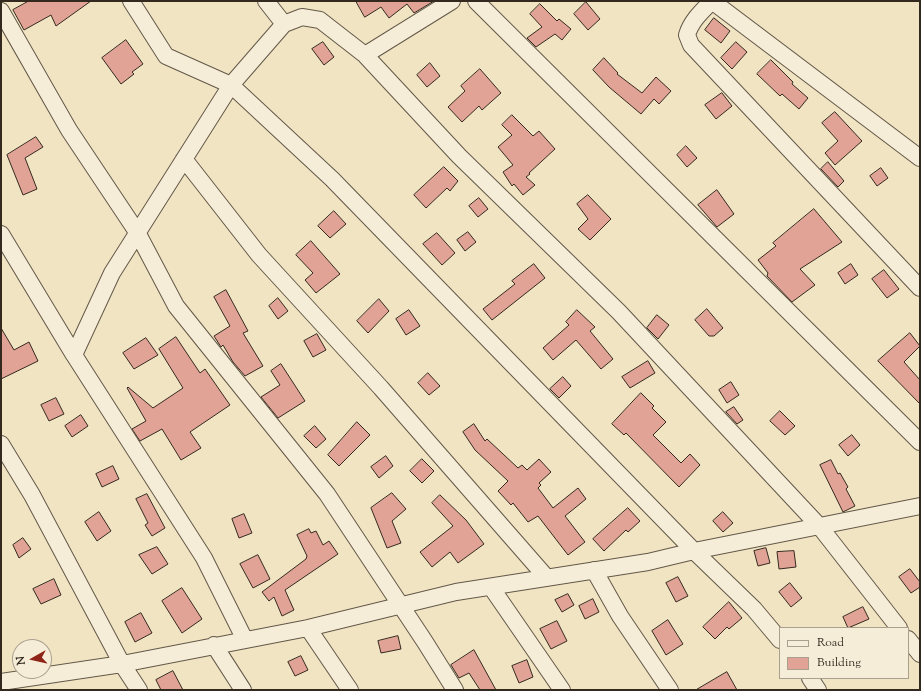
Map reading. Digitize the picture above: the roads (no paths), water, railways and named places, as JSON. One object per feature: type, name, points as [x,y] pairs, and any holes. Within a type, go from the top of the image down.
[{"type":"street","points":[[131,1],[166,56],[231,85],[332,178],[694,551],[754,609],[779,639]]},
{"type":"street","points":[[266,1],[284,24]]},
{"type":"street","points":[[365,55],[452,1]]},
{"type":"street","points":[[476,1],[920,442]]},
{"type":"street","points":[[920,158],[712,1],[699,13],[689,28],[687,35],[691,45],[920,288]]},
{"type":"street","points":[[1,11],[70,130],[137,232],[176,306],[327,494],[455,690]]},
{"type":"street","points":[[74,355],[112,273],[231,85],[284,24],[302,17],[320,20],[365,55],[459,156],[619,312],[820,526],[898,627]]},
{"type":"street","points":[[184,158],[260,255],[386,394],[547,578]]},
{"type":"street","points":[[1,234],[74,355],[204,558],[245,640]]},
{"type":"street","points":[[1,444],[32,495],[122,664],[139,690]]},
{"type":"street","points":[[1,681],[33,683],[214,645],[308,628],[456,592],[648,562],[694,551],[920,506]]},
{"type":"street","points":[[594,570],[620,616],[670,690]]},
{"type":"street","points":[[491,587],[562,690]]},
{"type":"street","points":[[308,628],[350,690]]},
{"type":"street","points":[[909,640],[920,654]]},
{"type":"street","points":[[214,645],[243,690]]},
{"type":"street","points":[[811,679],[818,690]]}]
